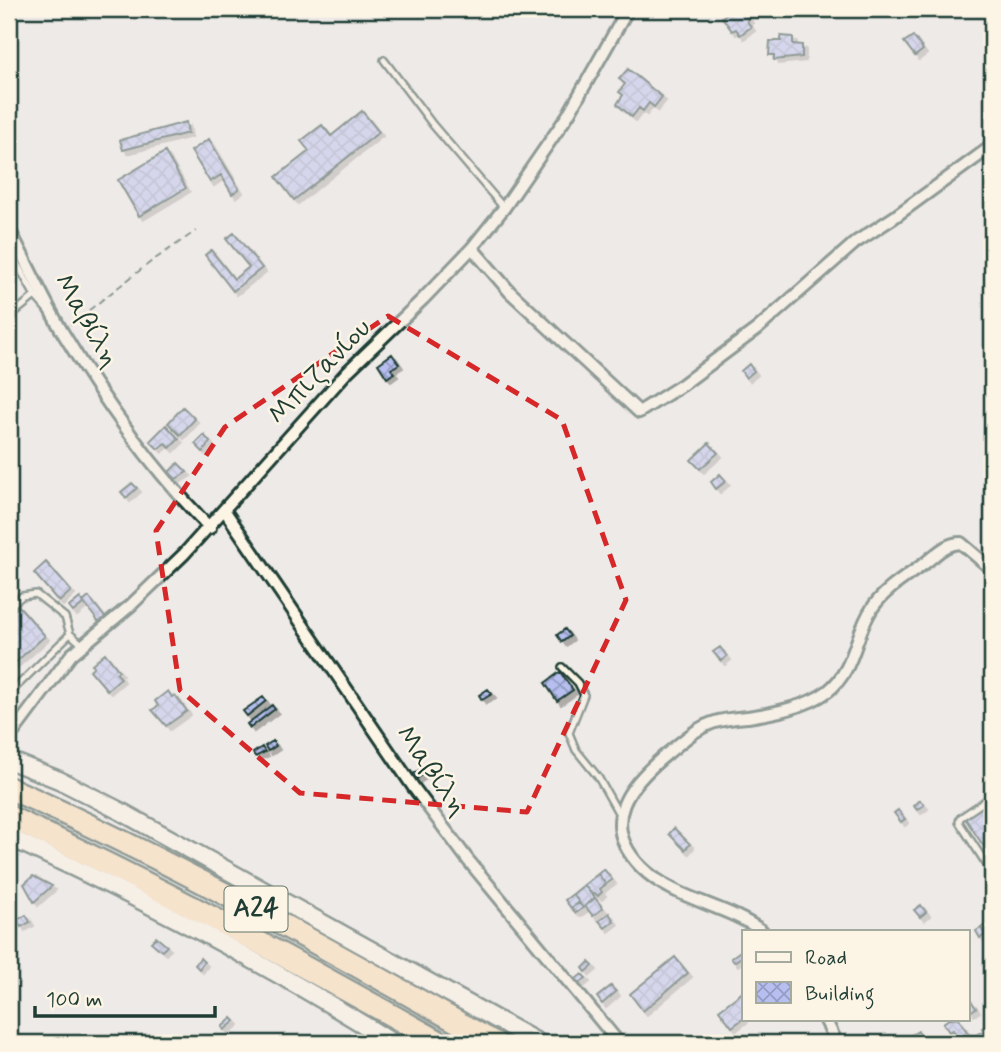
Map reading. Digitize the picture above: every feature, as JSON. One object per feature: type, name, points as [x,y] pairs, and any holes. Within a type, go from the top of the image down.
[{"type":"highway","name":"Α24","points":[[9,788],[123,841],[239,900],[495,1043]]},
{"type":"highway","name":"Α24","points":[[9,817],[202,911],[441,1043]]},
{"type":"street","name":"Μπιζανίου","points":[[9,738],[13,724],[59,668],[82,645],[131,605],[210,528],[348,371],[472,248],[504,208],[568,116],[628,9]]},
{"type":"street","points":[[472,248],[510,292],[639,412],[682,385],[757,329],[856,242],[915,203],[992,145]]},
{"type":"street","name":"Μαβίλη","points":[[9,229],[62,331],[118,419],[183,501],[210,528]]},
{"type":"street","name":"Μαβίλη","points":[[225,511],[414,788],[468,860],[620,1043]]},
{"type":"street","points":[[760,930],[732,915],[691,899],[642,868],[625,848],[620,816],[628,793],[650,768],[698,730],[722,720],[785,710],[828,691],[844,675],[866,619],[880,598],[947,545],[961,543],[988,566]]},
{"type":"street","points":[[9,760],[59,780],[143,824],[539,1043]]},
{"type":"street","points":[[9,837],[133,895],[393,1043]]},
{"type":"street","points":[[826,1020],[837,1043]]},
{"type":"lane","points":[[384,60],[433,125],[504,208]]},
{"type":"lane","points":[[9,249],[41,306],[54,316]]},
{"type":"lane","points":[[9,317],[35,296]]},
{"type":"lane","points":[[9,607],[22,596],[36,594],[65,617],[70,634],[82,645]]},
{"type":"lane","points":[[9,694],[70,634]]},
{"type":"lane","points":[[562,667],[578,683],[584,695],[569,733],[576,750],[598,777],[620,816]]},
{"type":"lane","points":[[992,796],[960,818],[959,822],[992,873]]},
{"type":"path","points":[[62,331],[152,261],[196,231]]},
{"type":"highlighted area","points":[[388,316],[562,420],[626,600],[527,812],[300,793],[180,690],[156,531],[225,427]]},
{"type":"building","points":[[733,9],[743,9],[749,19],[747,21],[751,27],[740,35],[736,29],[732,31],[722,17]]},
{"type":"building","points":[[781,36],[793,37],[793,44],[802,45],[802,57],[774,60],[774,55],[769,55],[770,41],[781,41]]},
{"type":"building","points":[[913,36],[923,50],[915,56],[904,42]]},
{"type":"building","points":[[628,69],[662,97],[654,107],[649,103],[643,111],[639,108],[632,117],[617,104],[623,95],[619,92],[625,84],[619,79]]},
{"type":"building","points":[[362,111],[379,132],[294,200],[276,177],[309,151],[301,141],[322,125],[331,136]]},
{"type":"building","points":[[186,122],[188,133],[123,150],[120,140]]},
{"type":"building","points":[[209,139],[239,189],[232,194],[221,175],[210,182],[191,151]]},
{"type":"building","points":[[165,152],[186,188],[139,216],[118,180]]},
{"type":"building","points":[[234,233],[262,268],[233,291],[205,255],[211,250],[234,279],[249,267],[226,239]]},
{"type":"building","points":[[392,354],[399,364],[391,369],[394,373],[387,378],[378,364]]},
{"type":"building","points":[[749,364],[754,371],[746,378],[741,371]]},
{"type":"building","points":[[183,407],[195,419],[180,435],[168,423]]},
{"type":"building","points":[[166,425],[179,439],[170,448],[165,443],[158,449],[150,441]]},
{"type":"building","points":[[204,435],[210,442],[203,452],[195,444]]},
{"type":"building","points":[[709,443],[718,453],[700,469],[691,460]]},
{"type":"building","points":[[178,463],[187,472],[176,479],[169,472]]},
{"type":"building","points":[[720,474],[726,481],[716,489],[711,482]]},
{"type":"building","points":[[132,483],[137,488],[126,498],[121,492]]},
{"type":"building","points":[[46,562],[71,591],[59,602],[34,573]]},
{"type":"building","points":[[89,597],[107,620],[101,625],[83,602]]},
{"type":"building","points":[[80,598],[84,603],[73,612],[69,607]]},
{"type":"building","points":[[19,606],[45,636],[9,668],[9,615]]},
{"type":"building","points":[[565,629],[570,636],[562,642],[557,635]]},
{"type":"building","points":[[720,647],[727,656],[721,661],[713,652]]},
{"type":"building","points":[[105,653],[121,678],[107,690],[90,670],[94,666],[92,664]]},
{"type":"building","points":[[560,672],[573,690],[557,701],[545,683]]},
{"type":"building","points":[[488,689],[492,694],[482,700],[479,695]]},
{"type":"building","points":[[168,691],[172,697],[175,695],[187,711],[166,726],[152,710],[158,706],[155,701]]},
{"type":"building","points":[[263,697],[266,701],[247,716],[243,711]]},
{"type":"building","points":[[272,705],[275,709],[250,728],[247,724]]},
{"type":"building","points":[[273,741],[276,746],[268,751],[265,746]]},
{"type":"building","points":[[262,747],[265,752],[255,757],[253,753]]},
{"type":"building","points":[[421,769],[424,774],[416,779],[413,774]]},
{"type":"building","points":[[920,800],[924,805],[917,810],[914,806]]},
{"type":"building","points":[[992,800],[992,859],[965,818]]},
{"type":"building","points":[[898,810],[905,819],[901,822],[894,813]]},
{"type":"building","points":[[674,828],[690,844],[685,850],[669,834]]},
{"type":"building","points":[[604,869],[612,880],[606,884],[598,874]]},
{"type":"building","points":[[598,874],[606,884],[600,889],[602,892],[598,896],[595,893],[592,895],[584,885]]},
{"type":"building","points":[[33,876],[52,886],[34,902],[24,884]]},
{"type":"building","points":[[584,885],[595,898],[583,908],[573,894]]},
{"type":"building","points":[[573,894],[579,902],[571,908],[565,900]]},
{"type":"building","points":[[595,898],[603,908],[593,916],[585,906]]},
{"type":"building","points":[[579,903],[583,908],[576,913],[571,908]]},
{"type":"building","points":[[921,905],[926,912],[920,917],[914,910]]},
{"type":"building","points":[[609,913],[614,921],[605,928],[599,921]]},
{"type":"building","points":[[26,915],[30,922],[21,927],[17,920]]},
{"type":"building","points":[[988,923],[992,930],[985,935],[981,928]]},
{"type":"building","points":[[981,928],[985,935],[980,938],[976,931]]},
{"type":"building","points":[[156,937],[167,946],[162,951],[151,942]]},
{"type":"building","points":[[742,950],[742,956],[734,962],[731,958]]},
{"type":"building","points":[[675,957],[688,973],[643,1011],[630,994]]},
{"type":"building","points":[[200,958],[204,962],[199,969],[195,965]]},
{"type":"building","points":[[589,962],[593,966],[586,972],[583,968]]},
{"type":"building","points":[[582,974],[586,978],[580,983],[576,979]]},
{"type":"building","points":[[611,986],[616,992],[602,1004],[597,997]]},
{"type":"building","points":[[742,993],[742,1020],[732,1027],[719,1010]]},
{"type":"building","points":[[972,1002],[976,1008],[970,1012]]},
{"type":"building","points":[[232,1018],[235,1021],[224,1030],[222,1027]]},
{"type":"building","points":[[948,1020],[960,1020],[970,1037],[961,1042],[953,1030],[949,1032],[943,1023]]},
{"type":"building","points":[[989,1024],[992,1030],[992,1043],[982,1028]]},
{"type":"building","points":[[918,1031],[924,1041],[905,1043],[903,1040]]},
{"type":"building","points":[[983,1031],[990,1043],[979,1043],[974,1036]]}]
